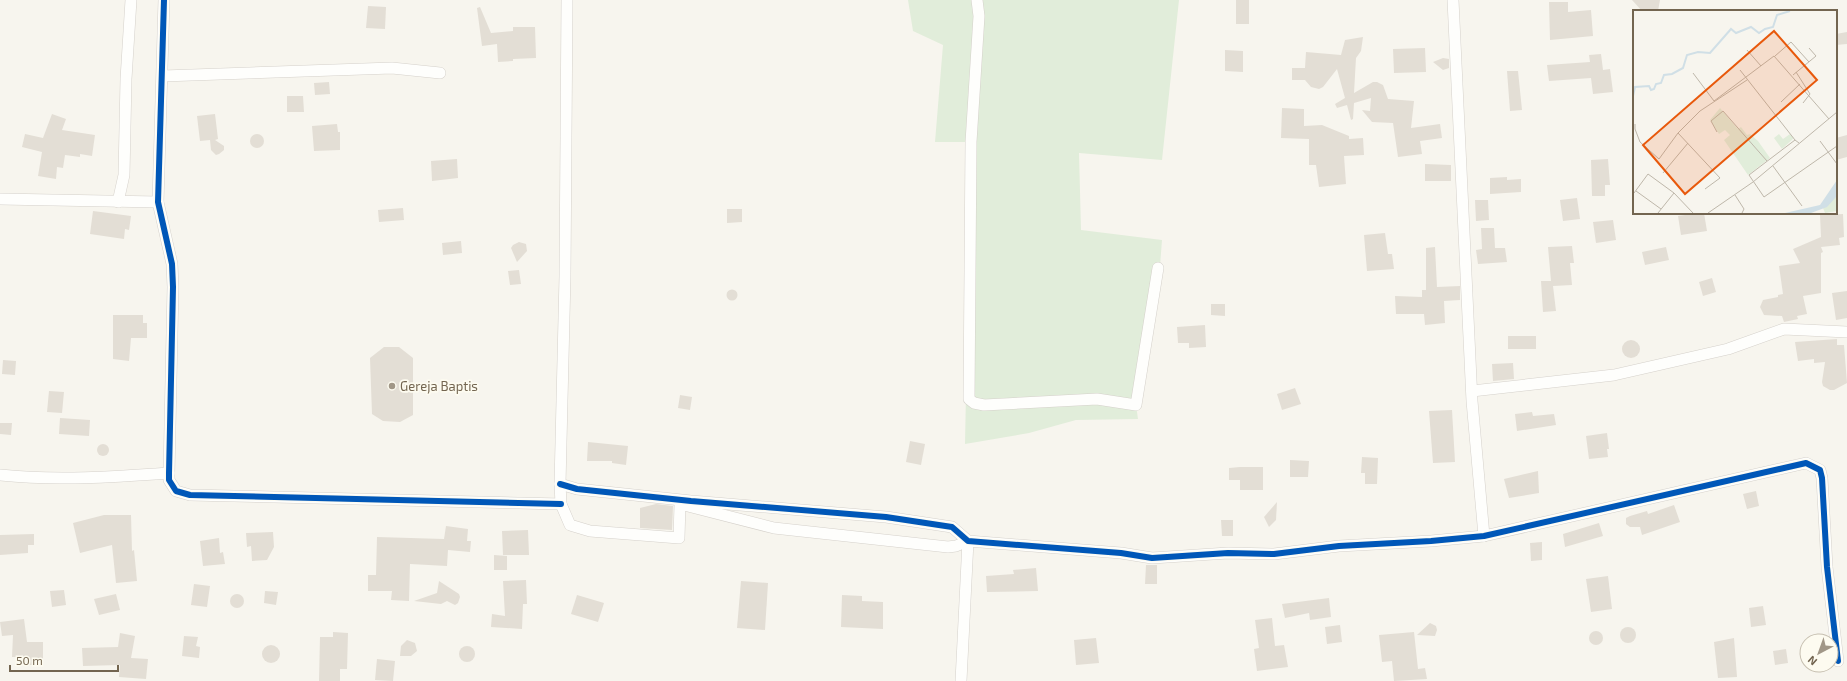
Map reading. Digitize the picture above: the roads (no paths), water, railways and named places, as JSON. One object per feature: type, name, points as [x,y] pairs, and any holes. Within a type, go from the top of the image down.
[{"type":"street","points":[[118,202],[124,175],[126,79],[131,0]]},
{"type":"street","points":[[164,0],[163,76],[158,202],[172,264],[173,287],[169,480],[176,491],[190,495],[561,504]]},
{"type":"street","points":[[567,0],[565,276],[560,484],[561,504],[570,525],[590,531],[679,538],[680,504],[774,528],[948,547],[956,546],[968,541],[1121,553],[1152,558],[1228,554],[1274,554],[1339,546],[1431,541],[1484,536],[1806,463],[1812,464],[1820,470],[1822,478],[1827,567],[1835,633]]},
{"type":"street","points":[[977,0],[979,16],[971,142],[969,399],[974,403],[984,405],[1097,399],[1136,405],[1158,268]]},
{"type":"street","points":[[1453,0],[1472,391],[1484,536]]},
{"type":"street","points":[[163,76],[392,68],[440,73]]},
{"type":"street","points":[[0,199],[158,202]]},
{"type":"street","points":[[1472,391],[1614,375],[1728,349],[1784,329],[1847,332]]},
{"type":"street","points":[[0,475],[25,478],[107,478],[169,473]]},
{"type":"street","points":[[560,484],[584,490],[698,502],[886,517],[952,527],[968,541]]},
{"type":"street","points":[[961,681],[968,541]]},
{"type":"place","name":"Gereja Baptis","points":[[392,386]]}]
